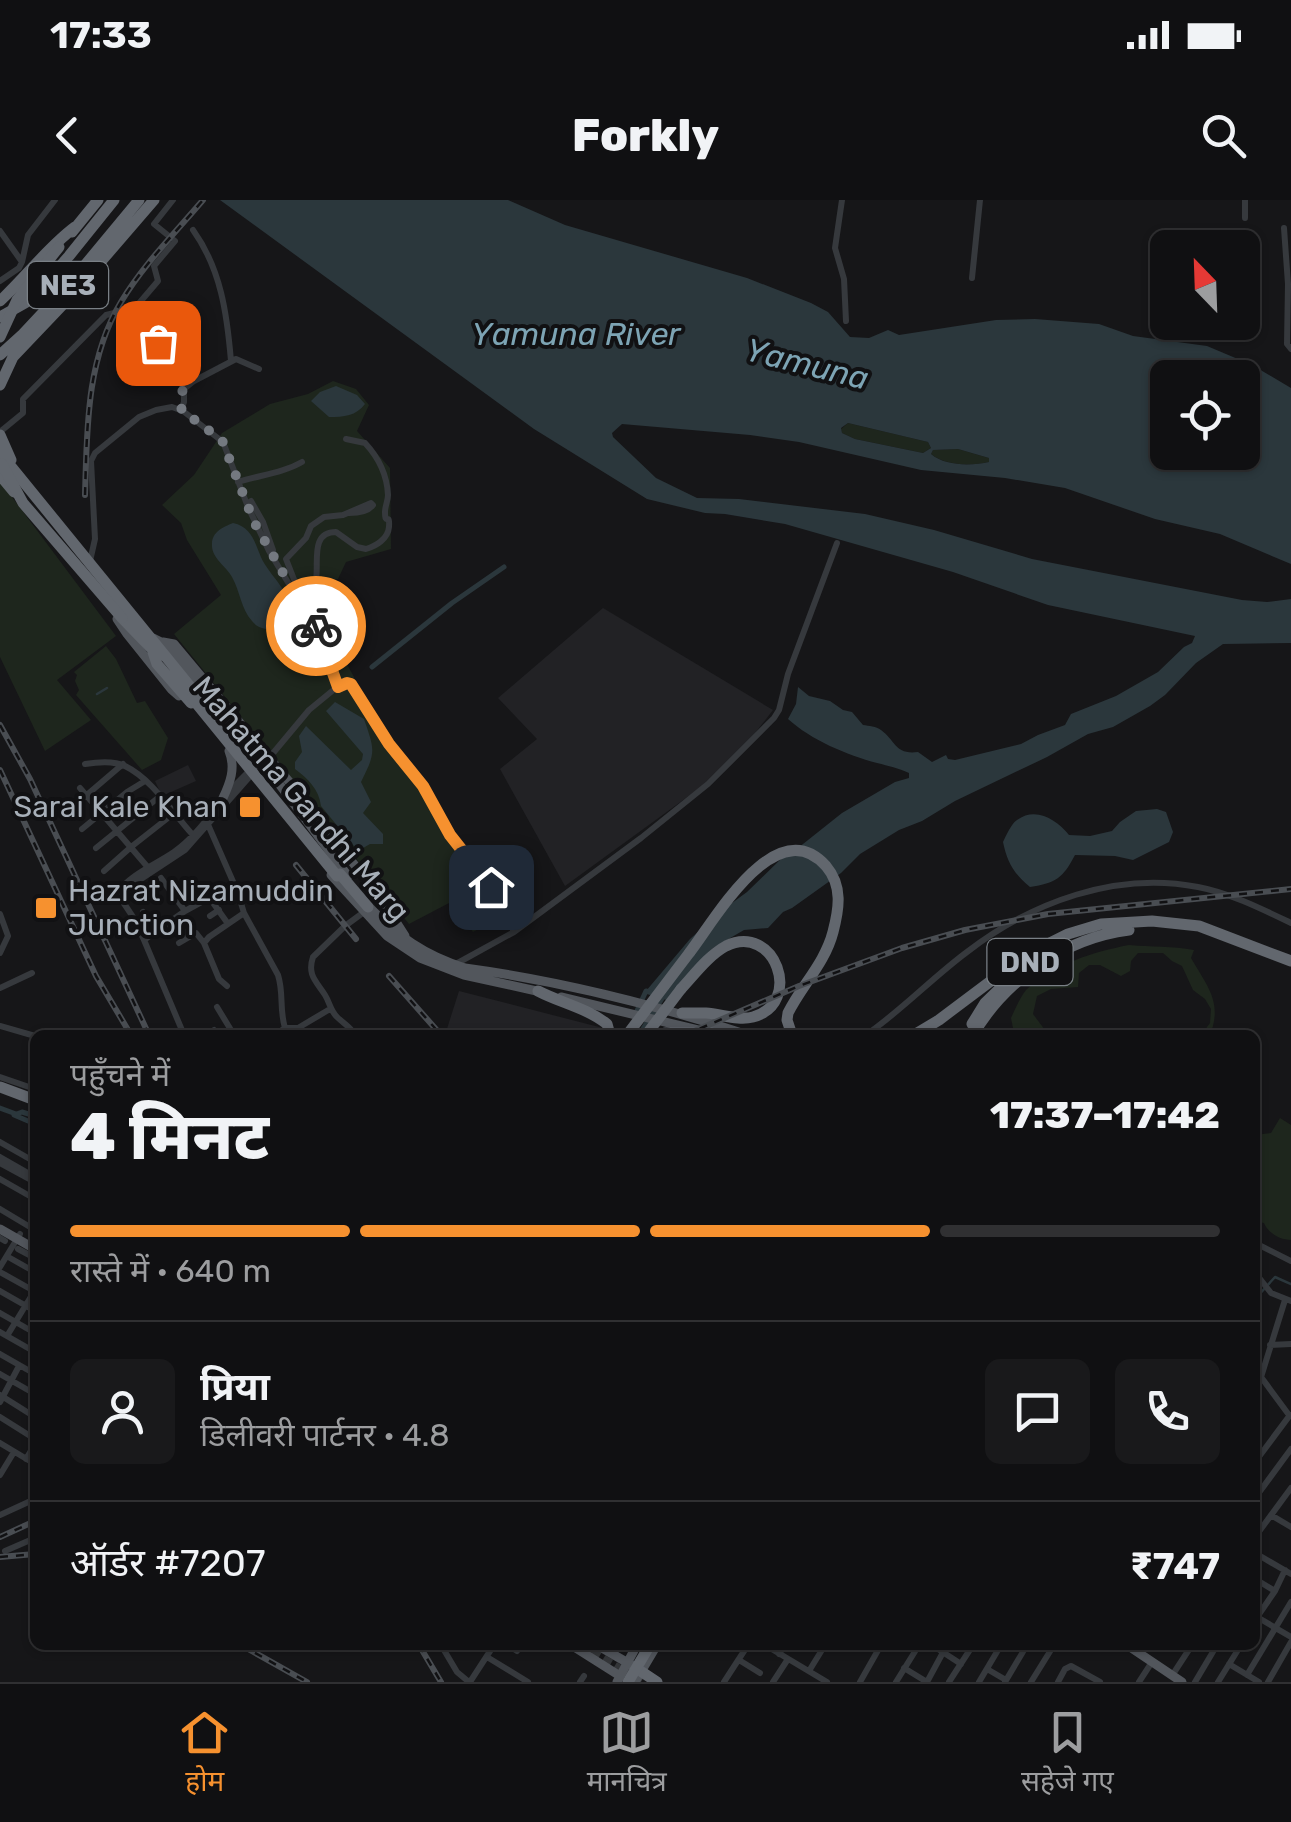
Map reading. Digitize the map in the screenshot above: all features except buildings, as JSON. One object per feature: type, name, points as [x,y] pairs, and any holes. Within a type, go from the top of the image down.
[{"type":"highway","points":[[0,337],[17,300],[98,200]]},
{"type":"highway","name":"NE3","points":[[0,318],[35,295],[114,200]]},
{"type":"highway","name":"NE3","points":[[0,355],[132,218],[139,200]]},
{"type":"highway","points":[[0,385],[13,357],[72,294],[132,218],[154,200]]},
{"type":"highway","points":[[0,301],[56,242],[76,228]]},
{"type":"highway","points":[[0,433],[2,460],[10,482],[58,525]]},
{"type":"highway","points":[[2,460],[38,494],[58,525]]},
{"type":"highway","name":"Mahatma Gandhi Marg","points":[[2,460],[155,643]]},
{"type":"highway","points":[[28,499],[122,618],[155,643],[364,907]]},
{"type":"highway","name":"Mahatma Gandhi Marg","points":[[58,525],[83,561]]},
{"type":"highway","points":[[155,643],[157,664],[191,703]]},
{"type":"highway","points":[[631,1030],[744,882],[762,862],[788,851],[803,852],[821,861],[837,885],[838,910],[829,946],[788,1013],[790,1030]]},
{"type":"highway","points":[[922,1030],[1024,956],[1048,942],[1101,924],[1152,921],[1200,926],[1291,965]]},
{"type":"highway","name":"DND","points":[[974,1030],[984,1003],[1040,955],[1092,930],[1121,924]]},
{"type":"highway","points":[[975,1030],[1011,987],[1042,962],[1089,940],[1123,930],[1156,928],[1202,934],[1291,965]]},
{"type":"highway","points":[[650,1030],[680,989],[723,948],[737,942],[754,944],[774,958],[780,975],[779,988],[761,1014],[749,1018],[680,1013]]},
{"type":"highway","points":[[538,992],[596,1016],[608,1024],[609,1030]]},
{"type":"highway","points":[[0,1082],[30,1094]]},
{"type":"highway","points":[[643,1650],[624,1679],[656,1682]]},
{"type":"main road","name":"Mahatma Gandhi Marg","points":[[83,561],[127,634],[171,689],[191,703],[348,896],[408,943],[454,965],[620,998],[733,1030]]},
{"type":"main road","name":"Mahatma Gandhi Marg","points":[[155,643],[265,760],[362,894],[364,907],[396,944],[441,968],[614,1009],[677,1029]]},
{"type":"main road","points":[[155,643],[174,644],[384,903],[408,943]]},
{"type":"main road","points":[[218,738],[233,726]]},
{"type":"main road","points":[[223,798],[232,772],[230,751]]},
{"type":"main road","points":[[277,811],[292,800]]},
{"type":"main road","points":[[0,1226],[30,1244]]},
{"type":"main road","points":[[579,1650],[624,1679]]},
{"type":"main road","points":[[606,1650],[628,1663]]},
{"type":"main road","points":[[613,1654],[634,1650]]},
{"type":"main road","points":[[624,1679],[628,1663],[642,1650]]},
{"type":"main road","points":[[647,1650],[656,1682]]},
{"type":"main road","points":[[1135,1650],[1182,1682]]},
{"type":"main road","points":[[1144,1650],[1193,1682]]},
{"type":"main road","points":[[624,1679],[628,1663]]},
{"type":"street","points":[[0,281],[19,268],[28,234],[55,200]]},
{"type":"street","points":[[0,433],[23,413],[23,399],[106,314],[134,308],[158,281],[154,266],[175,240],[154,224],[174,200]]},
{"type":"street","points":[[842,200],[835,248],[844,279],[846,321]]},
{"type":"street","points":[[972,278],[980,200]]},
{"type":"street","points":[[1245,200],[1246,218]]},
{"type":"street","points":[[1284,228],[1287,344],[1291,349]]},
{"type":"street","points":[[192,230],[212,262],[220,286],[232,361]]},
{"type":"street","points":[[0,231],[22,262]]},
{"type":"street","points":[[134,308],[184,389],[181,410]]},
{"type":"street","points":[[184,389],[238,358],[260,369]]},
{"type":"street","points":[[83,561],[95,539],[95,453],[139,418],[172,407],[222,440],[254,522],[295,594],[304,601]]},
{"type":"street","points":[[304,601],[315,585],[316,556],[324,534],[336,532],[366,549],[378,544],[388,533],[387,490],[379,461],[365,443],[346,439]]},
{"type":"street","points":[[238,482],[283,472],[302,462]]},
{"type":"street","points":[[251,500],[276,560]]},
{"type":"street","points":[[338,687],[288,556],[324,517],[349,513]]},
{"type":"street","points":[[454,965],[514,932],[641,838],[708,784],[774,718],[837,543]]},
{"type":"street","points":[[206,823],[223,798],[265,760],[309,710],[338,687],[351,684],[389,744],[423,786],[450,835],[491,887],[514,932]]},
{"type":"street","points":[[85,764],[123,764],[160,797],[194,837]]},
{"type":"street","points":[[68,811],[123,764]]},
{"type":"street","points":[[182,1030],[144,940],[117,893],[119,888],[179,855],[248,774]]},
{"type":"street","points":[[82,828],[144,781]]},
{"type":"street","points":[[80,788],[150,870]]},
{"type":"street","points":[[96,848],[160,797]]},
{"type":"street","points":[[104,871],[174,814]]},
{"type":"street","points":[[206,823],[244,913],[278,975],[285,1028]]},
{"type":"street","points":[[161,878],[185,910]]},
{"type":"street","points":[[873,1030],[983,940],[1080,892],[1134,883],[1196,887],[1291,923]]},
{"type":"street","points":[[144,940],[203,900],[209,899],[226,921]]},
{"type":"street","points":[[352,1030],[330,1009],[328,999],[312,976],[310,961],[364,907]]},
{"type":"street","points":[[210,916],[219,910]]},
{"type":"street","points":[[143,912],[157,931]]},
{"type":"street","points":[[204,943],[244,913]]},
{"type":"street","points":[[0,914],[8,936],[0,953]]},
{"type":"street","points":[[174,919],[185,933]]},
{"type":"street","points":[[179,943],[196,933],[219,979],[227,986]]},
{"type":"street","points":[[0,988],[32,973]]},
{"type":"street","points":[[217,1007],[231,1030]]},
{"type":"street","points":[[282,1030],[298,1028],[330,1009]]},
{"type":"street","points":[[0,1023],[30,1034]]},
{"type":"street","points":[[0,1142],[30,1159]]},
{"type":"street","points":[[0,1160],[30,1176]]},
{"type":"street","points":[[0,1194],[3,1181],[30,1196]]},
{"type":"street","points":[[0,1209],[30,1227]]},
{"type":"street","points":[[30,1253],[18,1240],[5,1255],[0,1269],[30,1288]]},
{"type":"street","points":[[1260,1246],[1291,1261]]},
{"type":"street","points":[[5,1255],[30,1269]]},
{"type":"street","points":[[1260,1278],[1267,1288],[1288,1300],[1260,1377],[1290,1414],[1282,1416],[1260,1450]]},
{"type":"street","points":[[0,1291],[30,1308]]},
{"type":"street","points":[[30,1297],[4,1334],[30,1349]]},
{"type":"street","points":[[0,1312],[30,1330]]},
{"type":"street","points":[[1270,1345],[1291,1344]]},
{"type":"street","points":[[0,1354],[30,1372]]},
{"type":"street","points":[[19,1366],[1,1398],[30,1414]]},
{"type":"street","points":[[0,1374],[30,1391]]},
{"type":"street","points":[[0,1418],[30,1438]]},
{"type":"street","points":[[0,1443],[30,1461]]},
{"type":"street","points":[[1260,1491],[1291,1449]]},
{"type":"street","points":[[26,1459],[30,1451]]},
{"type":"street","points":[[0,1475],[14,1452]]},
{"type":"street","points":[[1260,1529],[1287,1501],[1291,1488]]},
{"type":"street","points":[[0,1515],[30,1501]]},
{"type":"street","points":[[1271,1515],[1291,1527]]},
{"type":"street","points":[[5,1551],[30,1540]]},
{"type":"street","points":[[1260,1555],[1288,1572],[1260,1613]]},
{"type":"street","points":[[1260,1582],[1275,1591]]},
{"type":"street","points":[[1260,1601],[1266,1604]]},
{"type":"street","points":[[1247,1676],[1291,1602]]},
{"type":"street","points":[[1260,1621],[1291,1639],[1268,1682]]},
{"type":"street","points":[[443,1650],[457,1672],[470,1682],[491,1650]]},
{"type":"street","points":[[724,1682],[745,1650]]},
{"type":"street","points":[[773,1650],[827,1682]]},
{"type":"street","points":[[779,1654],[782,1650]]},
{"type":"street","points":[[809,1671],[822,1650]]},
{"type":"street","points":[[860,1682],[878,1650]]},
{"type":"street","points":[[896,1682],[915,1650]]},
{"type":"street","points":[[904,1668],[927,1682],[944,1650]]},
{"type":"street","points":[[947,1650],[961,1664]]},
{"type":"street","points":[[950,1682],[969,1650]]},
{"type":"street","points":[[979,1682],[998,1650]]},
{"type":"street","points":[[988,1669],[1005,1681],[1024,1650]]},
{"type":"street","points":[[1031,1682],[1051,1650]]},
{"type":"street","points":[[1174,1671],[1188,1650]]},
{"type":"street","points":[[1193,1682],[1214,1650]]},
{"type":"street","points":[[1218,1682],[1237,1650]]},
{"type":"street","points":[[487,1656],[528,1682]]},
{"type":"street","points":[[773,1682],[788,1659]]},
{"type":"street","points":[[739,1660],[760,1673]]},
{"type":"street","points":[[1140,1682],[1153,1662]]},
{"type":"street","points":[[1230,1664],[1258,1682]]},
{"type":"street","points":[[1058,1682],[1066,1669],[1074,1666],[1100,1682]]},
{"type":"shaded area","points":[[333,381],[356,389],[369,405],[357,431],[390,468],[391,549],[346,562],[338,579],[320,581],[308,605],[334,662],[344,659],[355,683],[393,740],[390,752],[425,795],[444,834],[495,899],[503,916],[473,932],[451,902],[409,924],[174,634],[221,595],[187,540],[181,523],[162,505],[194,475],[222,433],[270,404],[308,394]]},
{"type":"shaded area","points":[[848,423],[928,442],[931,448],[923,453],[855,439],[842,433]]},
{"type":"shaded area","points":[[958,449],[989,458],[989,462],[959,464],[931,454],[933,450]]},
{"type":"shaded area","points":[[0,481],[116,636],[57,680],[91,720],[45,751],[0,657]]},
{"type":"shaded area","points":[[603,608],[773,710],[745,746],[701,787],[565,886],[500,769],[537,739],[498,698]]},
{"type":"shaded area","points":[[106,646],[137,703],[145,701],[168,738],[161,760],[142,770],[76,695],[79,690],[74,672]]},
{"type":"shaded area","points":[[188,765],[196,781],[162,796],[155,781]]},
{"type":"shaded area","points":[[1129,945],[1194,950],[1191,958],[1214,1004],[1212,1030],[1205,1030],[1210,1023],[1211,1009],[1193,990],[1182,966],[1163,953],[1138,953],[1131,961],[1130,971],[1121,976],[1100,965],[1089,965],[1079,973],[1078,987],[1051,989],[1037,996],[1033,1014],[1045,1030],[1013,1030],[1011,1018],[1024,993],[1037,981],[1074,960]]},
{"type":"shaded area","points":[[459,991],[603,1028],[602,1030],[447,1030]]},
{"type":"shaded area","points":[[1280,1118],[1291,1125],[1291,1240],[1275,1235],[1260,1222],[1260,1134],[1271,1133]]},
{"type":"water","name":"Yamuna River","points":[[220,200],[508,200],[565,225],[747,278],[811,303],[828,312],[850,337],[869,338],[888,330],[899,335],[996,320],[1035,319],[1099,324],[1150,340],[1207,346],[1240,360],[1150,360],[1150,470],[1260,470],[1260,370],[1291,388],[1291,564],[1220,534],[1155,519],[1065,488],[921,470],[750,435],[622,424],[612,433],[656,478],[697,498],[865,514],[1032,559],[1242,600],[1291,599],[1291,643],[1223,644],[1150,706],[899,830],[860,854],[841,873],[783,912],[768,928],[744,930],[713,948],[673,999],[646,991],[690,939],[787,853],[842,813],[909,778],[909,773],[842,751],[797,727],[788,719],[796,704],[798,687],[809,696],[852,712],[863,725],[879,729],[905,751],[918,752],[932,762],[946,755],[955,760],[1021,744],[1065,725],[1071,714],[1116,696],[1158,672],[1195,636],[1048,605],[953,572],[785,524],[705,513],[647,499],[534,429]],"holes":[[[848,423],[928,442],[931,448],[923,453],[855,439],[842,433],[841,428]],[[958,449],[989,458],[989,462],[951,463],[931,454],[933,450]]]},
{"type":"water","points":[[336,386],[357,395],[365,404],[349,415],[329,417],[311,401],[320,392]]},
{"type":"water","points":[[233,523],[251,535],[283,590],[288,609],[278,626],[266,629],[254,623],[232,577],[214,554],[214,536]]},
{"type":"water","points":[[335,702],[364,719],[372,745],[361,782],[371,802],[363,813],[383,834],[383,844],[370,844],[358,851],[321,806],[312,785],[295,769],[302,752],[299,736],[306,726],[351,770],[362,760],[363,754],[326,711]]},
{"type":"water","points":[[1136,811],[1166,812],[1173,832],[1169,842],[1133,860],[1075,855],[1058,878],[1046,884],[1030,887],[1012,867],[1003,842],[1015,822],[1031,814],[1046,817],[1069,835],[1090,836],[1112,831]]},
{"type":"waterway","points":[[372,667],[504,567]]},
{"type":"waterway","points":[[97,694],[107,688]]},
{"type":"waterway","points":[[635,1015],[646,991],[672,999]]},
{"type":"waterway","points":[[642,1030],[663,997]]},
{"type":"waterway","points":[[0,1108],[16,1114]]},
{"type":"waterway","points":[[30,1114],[14,1115],[30,1122]]},
{"type":"waterway","points":[[1260,1294],[1275,1277],[1291,1284]]},
{"type":"tunnel","points":[[588,1650],[641,1682]]},
{"type":"railway","points":[[85,495],[91,396],[109,324],[139,275],[203,200]]},
{"type":"railway","points":[[0,725],[30,779],[147,1030]]},
{"type":"railway","points":[[0,770],[96,976],[128,1030]]},
{"type":"railway","points":[[296,865],[356,939]]},
{"type":"railway","points":[[697,1030],[799,986],[902,948],[965,930],[1048,914],[1291,889]]},
{"type":"railway","points":[[389,976],[437,1030]]},
{"type":"railway","points":[[0,1537],[30,1523]]},
{"type":"railway","points":[[0,1557],[30,1554]]},
{"type":"railway","points":[[250,1650],[307,1682]]},
{"type":"railway","points":[[422,1650],[441,1682]]},
{"type":"way so far","points":[[158,343],[184,389],[181,410],[222,440],[254,522],[316,626]]},
{"type":"place","name":"Sarai Kale Khan","points":[[250,807]]},
{"type":"place","name":"Hazrat Nizamuddin Junction","points":[[46,908]]},
{"type":"route","points":[[316,626],[338,687],[350,682],[389,744],[423,786],[450,835],[491,887]]},
{"type":"water label","name":"Yamuna","points":[[807,364]]}]
